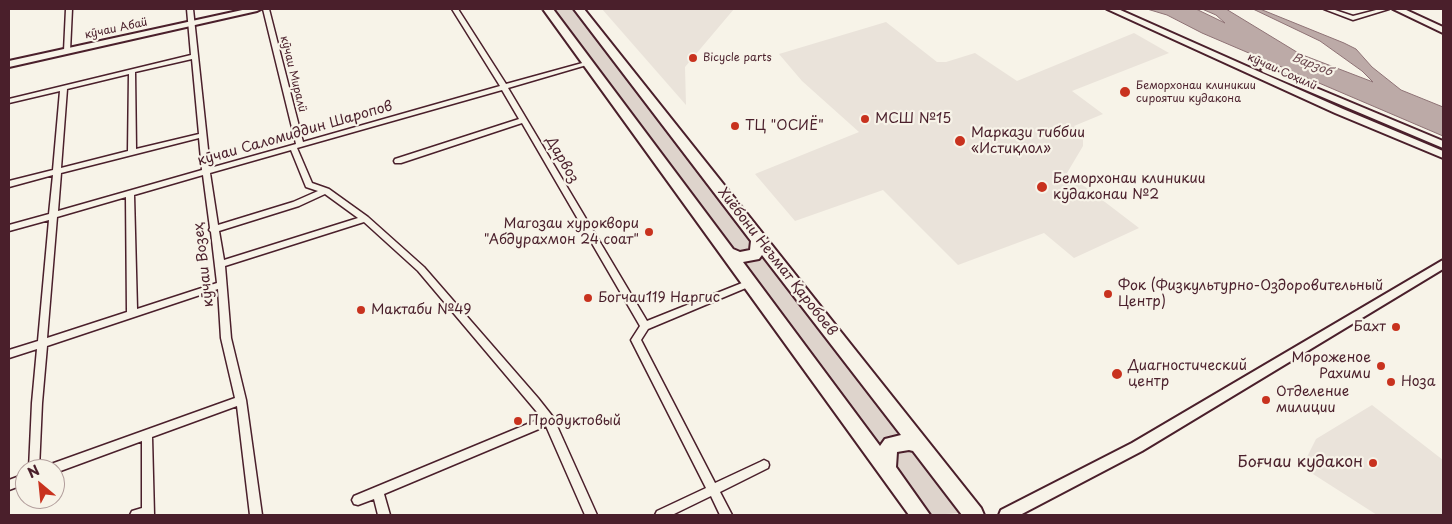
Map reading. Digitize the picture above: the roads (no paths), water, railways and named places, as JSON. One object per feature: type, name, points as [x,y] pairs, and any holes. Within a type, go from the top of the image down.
[{"type":"highway","points":[[548,9],[920,515]]},
{"type":"highway","name":"Хиёбони Неъмат Қаробоев","points":[[580,9],[974,515]]},
{"type":"highway","points":[[728,253],[740,257],[754,255],[758,250],[759,238]]},
{"type":"highway","points":[[887,470],[886,454],[891,445],[898,442],[909,442],[919,445]]},
{"type":"main road","name":"кӯчаи Соҳилӣ","points":[[1111,9],[1372,120],[1443,155]]},
{"type":"main road","points":[[1124,9],[1372,120],[1443,145]]},
{"type":"main road","points":[[1397,9],[1443,30]]},
{"type":"main road","points":[[1412,9],[1443,23]]},
{"type":"street","points":[[67,51],[69,9]]},
{"type":"street","name":"кӯчаи Возеҳ","points":[[190,9],[206,172],[213,230],[220,264],[220,285],[226,338],[242,400],[256,515]]},
{"type":"street","name":"кӯчаи Абаӣ","points":[[9,64],[257,9]]},
{"type":"street","name":"кӯчаи Миралӣ","points":[[266,9],[297,146],[309,185],[326,191],[365,219],[421,269],[549,420]]},
{"type":"street","name":"Дарвоз","points":[[455,9],[524,120],[644,326]]},
{"type":"street","points":[[1327,9],[1353,18],[1386,9]]},
{"type":"street","points":[[9,101],[195,56]]},
{"type":"street","name":"кӯчаи Саломиддин Шаропов","points":[[9,228],[588,63]]},
{"type":"street","points":[[132,71],[132,153]]},
{"type":"street","points":[[35,459],[42,343],[64,88]]},
{"type":"street","points":[[398,161],[524,120]]},
{"type":"street","points":[[9,184],[202,135]]},
{"type":"street","points":[[213,230],[296,204],[326,191]]},
{"type":"street","points":[[130,194],[132,314]]},
{"type":"street","points":[[220,264],[365,219]]},
{"type":"street","points":[[1006,515],[1137,447],[1443,264]]},
{"type":"street","points":[[726,515],[636,340],[644,326],[750,283]]},
{"type":"street","points":[[9,354],[220,285]]},
{"type":"street","points":[[65,464],[242,400]]},
{"type":"street","points":[[358,500],[549,420],[591,515]]},
{"type":"street","points":[[136,515],[148,513],[147,435]]},
{"type":"street","points":[[661,515],[764,465]]},
{"type":"street","points":[[378,492],[384,515]]},
{"type":"water","name":"Варзоб","points":[[1147,9],[1196,9],[1225,23],[1216,15],[1202,9],[1226,9],[1300,54],[1373,82],[1362,71],[1320,41],[1253,9],[1260,9],[1344,43],[1356,49],[1372,67],[1401,90],[1443,107],[1443,136],[1202,33],[1167,15]]},
{"type":"place","name":"Bicycle parts","points":[[693,58]]},
{"type":"place","name":"Беморхонаи клиникии сироятии кудакона","points":[[1125,92]]},
{"type":"place","name":"МСШ №15","points":[[865,119]]},
{"type":"place","name":"ТЦ \"ОСИЁ\"","points":[[735,126]]},
{"type":"place","name":"Маркази тиббии «Истиқлол»","points":[[960,141]]},
{"type":"place","name":"Беморхонаи клиникии кӯдаконаи №2","points":[[1042,187]]},
{"type":"place","name":"Магозаи хуроквори \"Абдурахмон 24 соат\"","points":[[649,232]]},
{"type":"place","name":"Фок (Физкультурно-Оздоровительный Центр)","points":[[1108,294]]},
{"type":"place","name":"Богчаи119 Наргис","points":[[588,298]]},
{"type":"place","name":"Мактаби №49","points":[[361,310]]},
{"type":"place","name":"Бахт","points":[[1396,327]]},
{"type":"place","name":"Мороженое Рахими","points":[[1381,366]]},
{"type":"place","name":"Диагностический центр","points":[[1117,374]]},
{"type":"place","name":"Ноза","points":[[1391,382]]},
{"type":"place","name":"Отделение милиции","points":[[1266,400]]},
{"type":"place","name":"Продуктовый","points":[[518,421]]},
{"type":"place","name":"Боғчаи кудакон","points":[[1373,463]]}]
